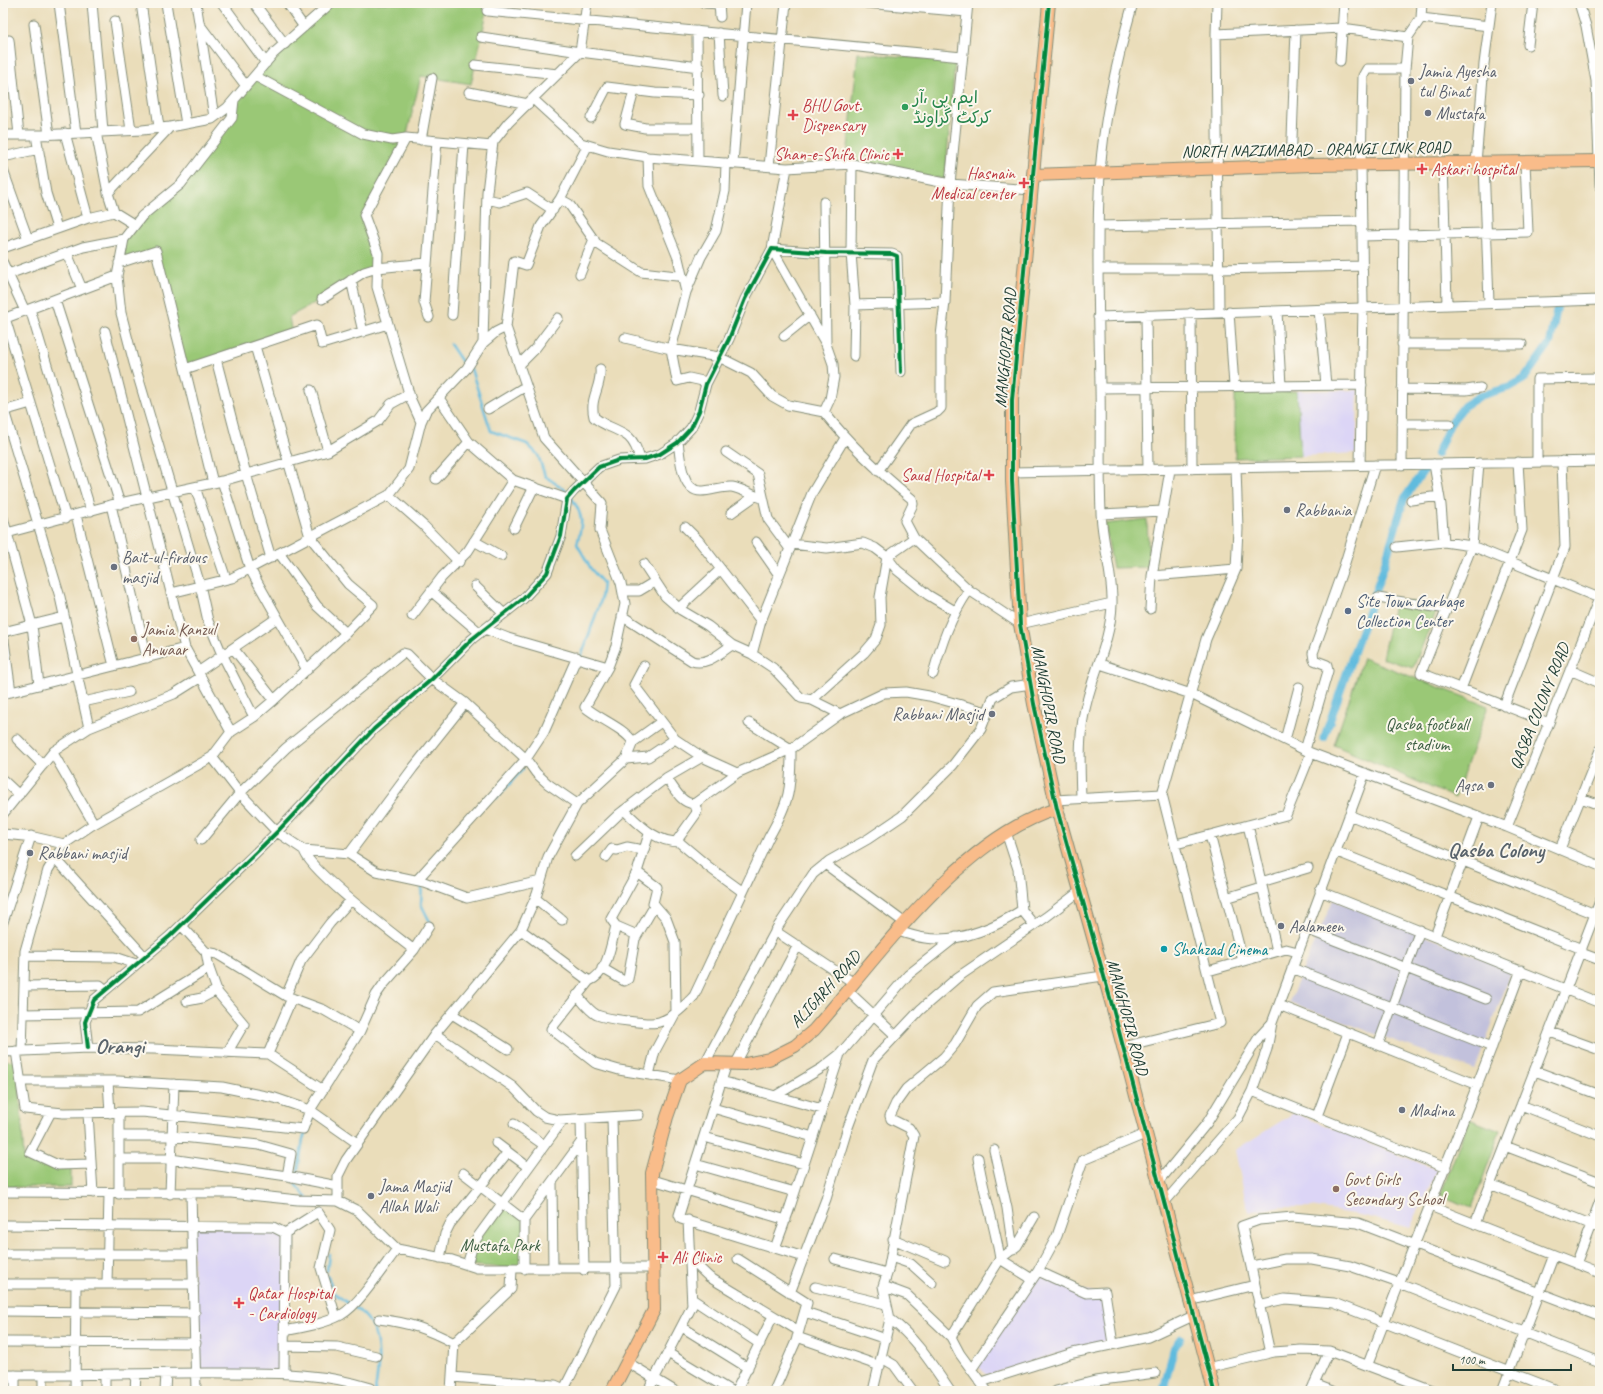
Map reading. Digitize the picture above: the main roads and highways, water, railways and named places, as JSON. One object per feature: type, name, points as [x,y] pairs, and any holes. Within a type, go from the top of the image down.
[{"type":"main road","name":"MANGHOPIR ROAD","points":[[1049,3],[1012,400],[1012,472],[1020,624],[1056,805],[1146,1134],[1157,1184],[1214,1391]]},
{"type":"main road","name":"NORTH NAZIMABAD - ORANGI LINK ROAD","points":[[1033,175],[1361,164],[1600,161]]},
{"type":"main road","name":"ALIGARH ROAD","points":[[612,1391],[654,1310],[652,1173],[667,1117],[680,1080],[705,1063],[731,1063],[769,1059],[796,1046],[814,1030],[901,927],[961,867],[1006,832],[1056,805]]},
{"type":"waterway","points":[[1437,454],[1450,424],[1464,406],[1480,396],[1510,387],[1524,379],[1550,343],[1557,308]]},
{"type":"waterway","points":[[450,344],[462,362],[471,369],[491,431],[527,444],[538,455],[545,476],[569,493]]},
{"type":"waterway","points":[[1324,738],[1384,566],[1404,499],[1424,470]]},
{"type":"waterway","points":[[571,497],[578,509],[581,520],[577,544],[591,569],[603,583],[601,600],[581,657]]},
{"type":"waterway","points":[[497,798],[523,769]]},
{"type":"waterway","points":[[422,884],[421,904],[431,924]]},
{"type":"waterway","points":[[297,1176],[303,1139],[313,1116]]},
{"type":"waterway","points":[[296,1181],[296,1185],[307,1198]]},
{"type":"waterway","points":[[327,1271],[329,1254]]},
{"type":"waterway","points":[[328,1276],[333,1292],[350,1305]]},
{"type":"waterway","points":[[355,1308],[364,1315],[371,1324],[375,1334],[378,1356],[375,1391]]},
{"type":"waterway","points":[[1163,1391],[1174,1348],[1180,1339]]},
{"type":"place","name":"Jamia Ayesha tul Binat","points":[[1411,81]]},
{"type":"place","name":"ایم، پی ،آر کرکٹ گراونڈ","points":[[905,107]]},
{"type":"place","name":"Mustafa","points":[[1428,113]]},
{"type":"place","name":"BHU Govt. Dispensary","points":[[793,115]]},
{"type":"place","name":"Shan-e-Shifa Clinic","points":[[898,154]]},
{"type":"place","name":"Askari hospital","points":[[1422,169]]},
{"type":"place","name":"Hasnain Medical center","points":[[1024,183]]},
{"type":"place","name":"Saud Hospital","points":[[989,475]]},
{"type":"place","name":"Rabbania","points":[[1287,510]]},
{"type":"place","name":"Bait-ul-firdous masjid","points":[[114,567]]},
{"type":"place","name":"Site Town Garbage Collection Center","points":[[1348,611]]},
{"type":"place","name":"Jamia Kanzul Anwaar","points":[[134,639]]},
{"type":"place","name":"Rabbani Masjid","points":[[992,714]]},
{"type":"place","name":"Aqsa","points":[[1491,785]]},
{"type":"place","name":"Rabbani masjid","points":[[30,853]]},
{"type":"place","name":"Aalameen","points":[[1281,926]]},
{"type":"place","name":"Shahzad Cinema","points":[[1164,949]]},
{"type":"place","name":"Madina","points":[[1402,1110]]},
{"type":"place","name":"Govt Girls Secondary School","points":[[1336,1189]]},
{"type":"place","name":"Jama Masjid Allah Wali","points":[[371,1196]]},
{"type":"place","name":"Ali Clinic","points":[[663,1257]]},
{"type":"place","name":"Qatar Hospital - Cardiology","points":[[239,1303]]},
{"type":"district","name":"Qasba Colony","points":[[1496,850]]},
{"type":"district","name":"Orangi","points":[[120,1046]]},
{"type":"park label","name":"Qasba football stadium","points":[[1427,734]]},
{"type":"park label","name":"Mustafa Park","points":[[500,1245]]}]
